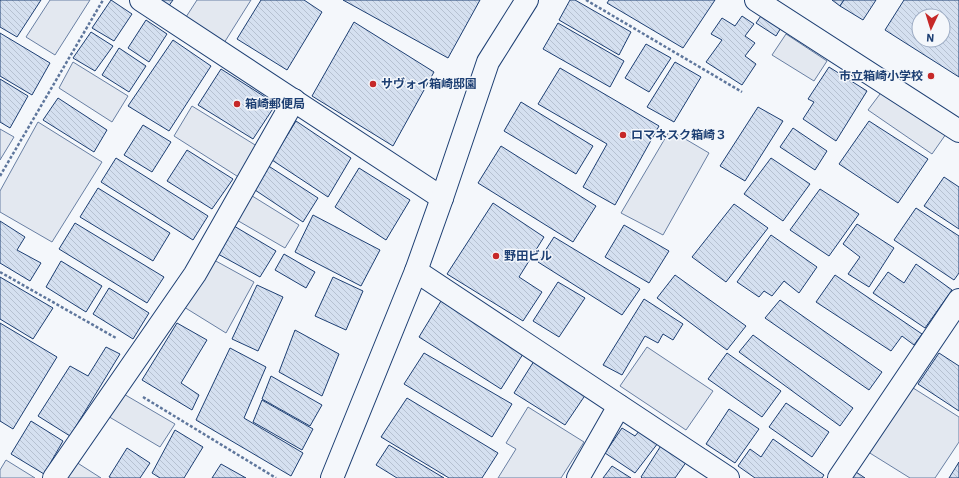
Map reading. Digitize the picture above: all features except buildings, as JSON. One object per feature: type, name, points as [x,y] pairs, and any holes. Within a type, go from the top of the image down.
[{"type":"street","points":[[140,0],[442,198]]},
{"type":"street","points":[[332,478],[416,271],[488,62],[527,0]]},
{"type":"street","points":[[756,0],[959,131]]},
{"type":"street","points":[[54,478],[195,274],[294,100]]},
{"type":"street","points":[[416,271],[728,478]]},
{"type":"street","points":[[839,478],[959,300]]},
{"type":"street","points":[[578,478],[619,406]]},
{"type":"path","points":[[0,176],[102,0]]},
{"type":"path","points":[[586,0],[742,92]]},
{"type":"path","points":[[0,272],[140,352]]},
{"type":"path","points":[[120,383],[276,478]]},
{"type":"shaded area","points":[[50,0],[90,0],[55,55],[26,37]]},
{"type":"shaded area","points":[[197,0],[251,0],[224,43],[186,17]]},
{"type":"shaded area","points":[[786,34],[827,61],[814,81],[772,55]]},
{"type":"shaded area","points":[[73,62],[128,96],[112,122],[59,88]]},
{"type":"shaded area","points":[[883,90],[946,134],[932,154],[868,110]]},
{"type":"shaded area","points":[[192,106],[260,148],[240,178],[174,136]]},
{"type":"shaded area","points":[[38,122],[102,162],[52,242],[0,212],[0,191]]},
{"type":"shaded area","points":[[0,129],[14,137],[0,160]]},
{"type":"shaded area","points":[[670,130],[709,153],[663,235],[621,213]]},
{"type":"shaded area","points":[[249,194],[299,225],[285,248],[235,219]]},
{"type":"shaded area","points":[[214,260],[254,282],[226,333],[184,307]]},
{"type":"shaded area","points":[[647,347],[713,391],[686,430],[620,386]]},
{"type":"shaded area","points":[[910,386],[959,417],[959,442],[935,478],[910,478],[865,450]]},
{"type":"shaded area","points":[[122,393],[175,424],[160,447],[106,415]]},
{"type":"shaded area","points":[[528,407],[584,442],[561,478],[498,478],[516,449],[506,443]]},
{"type":"shaded area","points":[[6,460],[35,478],[0,478],[0,470]]},
{"type":"shaded area","points":[[76,462],[101,478],[66,478]]},
{"type":"place","name":"市立箱崎小学校","points":[[931,76]]},
{"type":"place","name":"サヴォイ箱崎邸園","points":[[373,84]]},
{"type":"place","name":"箱崎郵便局","points":[[237,104]]},
{"type":"place","name":"ロマネスク箱崎３","points":[[623,135]]},
{"type":"place","name":"野田ビル","points":[[496,256]]}]
